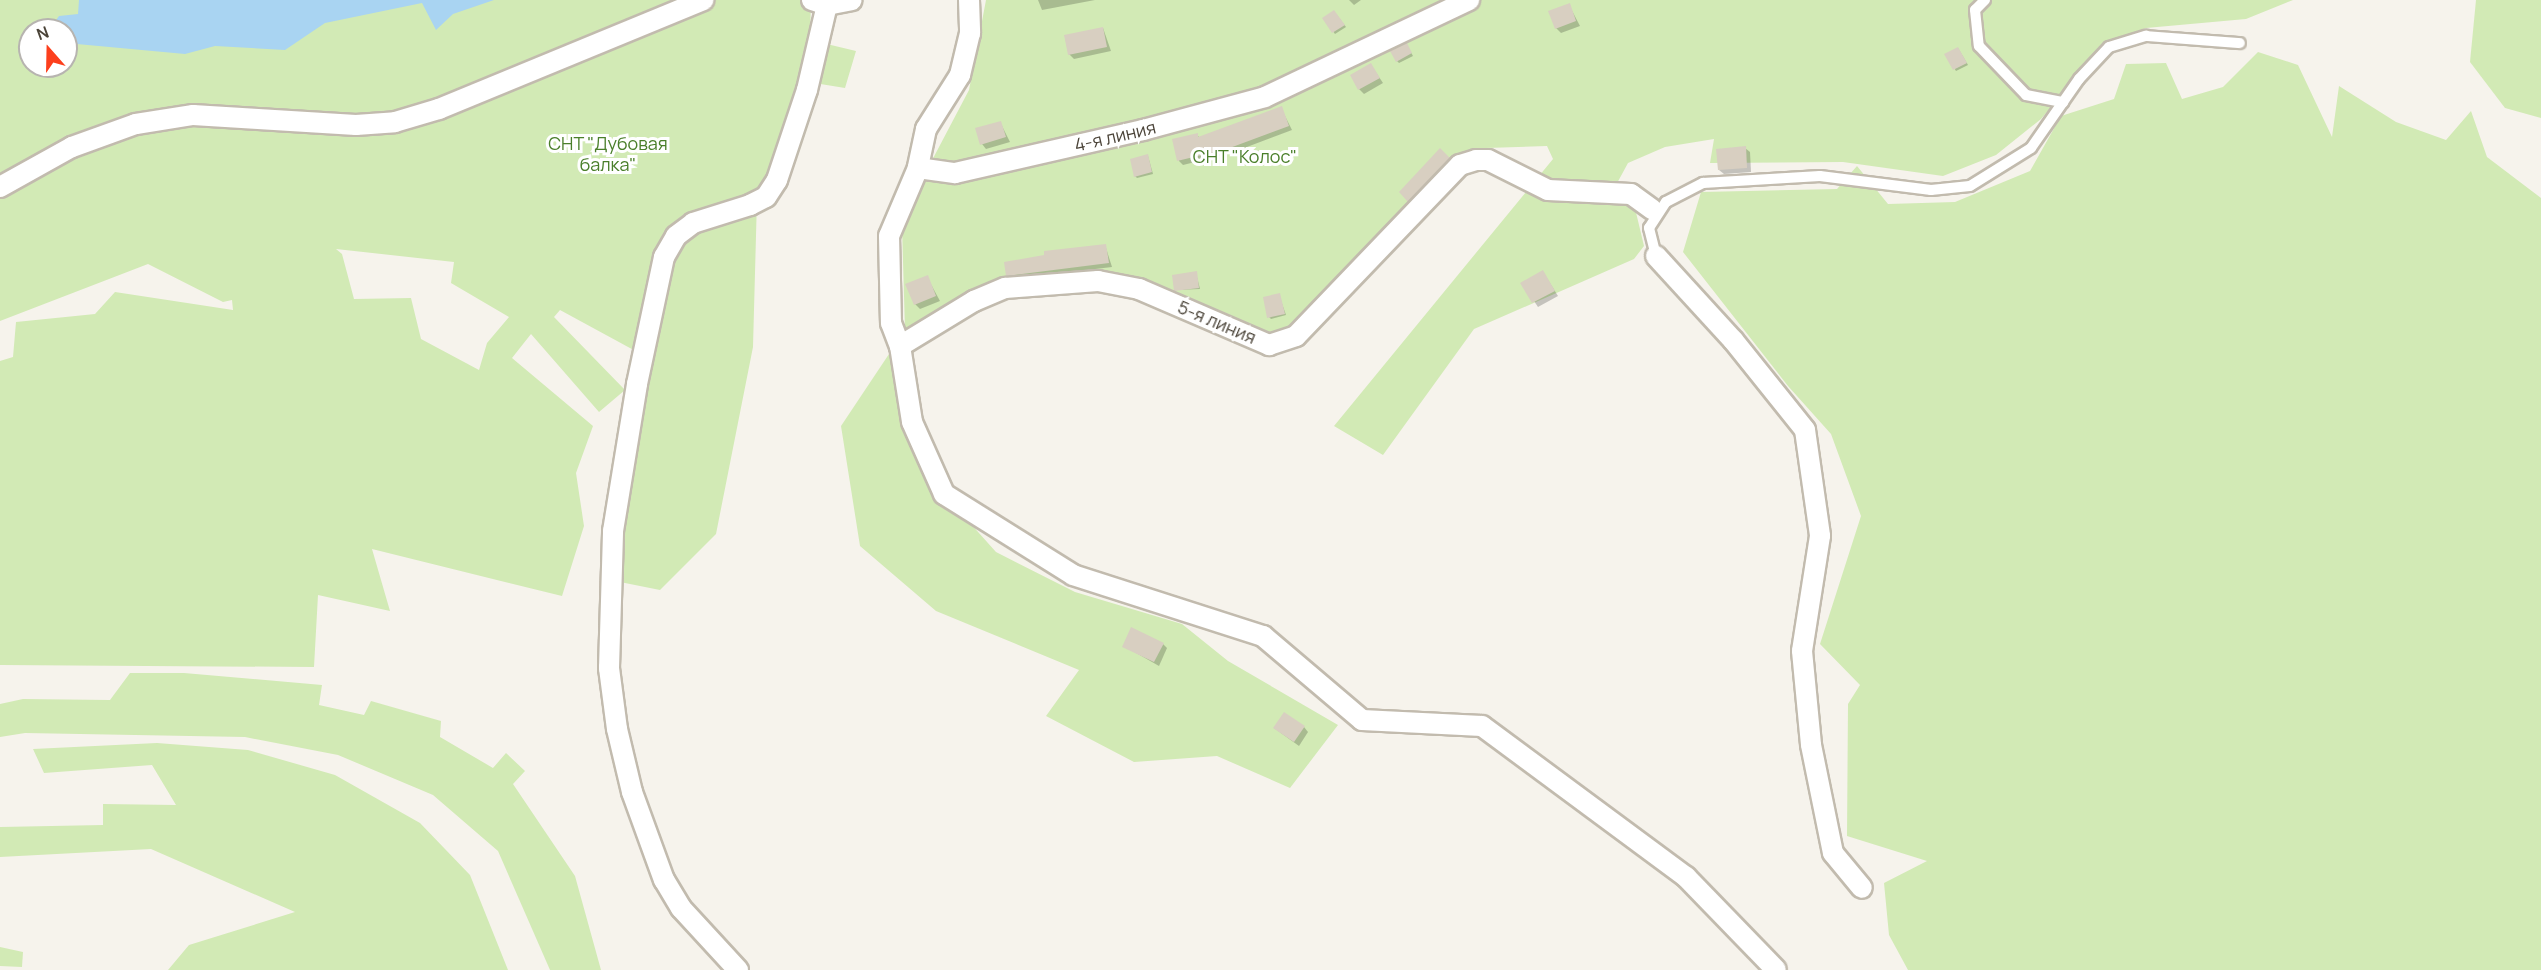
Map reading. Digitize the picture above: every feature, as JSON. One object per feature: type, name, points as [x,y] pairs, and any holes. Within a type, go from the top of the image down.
[{"type":"street","points":[[0,187],[72,147],[136,124],[193,116],[356,125],[395,122],[438,109],[703,0]]},
{"type":"street","points":[[738,970],[681,908],[664,880],[632,792],[617,729],[609,668],[613,531],[637,384],[664,257],[676,236],[693,223],[750,205],[766,197],[777,180],[807,90],[819,3],[852,0]]},
{"type":"street","points":[[969,0],[970,33],[960,75],[926,129],[918,168],[889,236],[891,323],[900,346],[912,422],[944,494],[1073,575],[1263,636],[1362,720],[1482,726],[1686,877],[1776,970]]},
{"type":"street","name":"4-я линия","points":[[918,168],[956,173],[1143,130],[1265,97],[1469,0]]},
{"type":"street","name":"5-я линия","points":[[900,346],[974,301],[1005,288],[1098,280],[1139,289],[1269,345],[1296,336],[1460,165],[1476,160],[1488,160],[1548,190],[1631,194],[1652,209]]},
{"type":"street","points":[[1656,256],[1733,340],[1805,430],[1820,536],[1802,651],[1811,745],[1833,853],[1862,888]]},
{"type":"lane","points":[[1985,0],[1975,10],[1979,46],[2026,95],[2063,102]]},
{"type":"lane","points":[[1656,256],[1649,228],[1666,202],[1703,183],[1820,176],[1931,190],[1970,186],[2031,148],[2063,102],[2109,47],[2146,36],[2240,43]]},
{"type":"green space","name":"СНТ \"Дубовая балка\"","points":[[0,0],[811,0],[810,40],[856,51],[845,88],[802,81],[757,199],[753,347],[716,534],[660,590],[620,582],[625,501],[652,360],[560,310],[554,317],[625,390],[599,412],[531,334],[512,358],[593,426],[576,473],[584,526],[562,596],[372,549],[390,611],[318,595],[314,667],[0,665],[0,361],[13,357],[16,322],[95,314],[115,292],[233,310],[232,300],[223,302],[148,264],[0,321]],"holes":[[[336,249],[454,262],[451,283],[509,317],[487,343],[479,370],[421,339],[411,298],[354,299],[342,254]]]},
{"type":"green space","name":"СНТ \"Колос\"","points":[[986,0],[2293,0],[2246,19],[2146,28],[2104,44],[2041,119],[1996,155],[1943,176],[1843,162],[1710,163],[1714,139],[1665,147],[1628,163],[1609,198],[1634,204],[1644,246],[1634,259],[1474,329],[1383,455],[1334,426],[1553,159],[1547,146],[1486,148],[1426,197],[1294,331],[1267,338],[1103,273],[986,285],[925,322],[899,391],[944,494],[996,552],[1075,592],[1182,624],[1228,661],[1338,725],[1290,788],[1217,756],[1134,762],[1046,716],[1079,670],[936,611],[860,546],[841,426],[905,330],[902,227],[919,185],[969,90]]},
{"type":"green space","points":[[2476,0],[2541,0],[2541,118],[2505,108],[2470,62]]},
{"type":"green space","points":[[2258,52],[2298,65],[2332,137],[2339,86],[2396,122],[2446,140],[2471,111],[2487,157],[2541,198],[2541,970],[1908,970],[1889,935],[1884,883],[1927,861],[1847,836],[1848,704],[1860,685],[1820,644],[1861,516],[1831,434],[1788,386],[1683,252],[1701,192],[1837,189],[1857,166],[1888,204],[1955,202],[2030,171],[2061,116],[2114,99],[2126,64],[2166,63],[2182,99],[2223,87]]},
{"type":"green space","points":[[130,673],[184,673],[322,685],[319,705],[364,715],[371,701],[441,721],[440,737],[493,768],[506,753],[525,771],[513,784],[575,876],[601,970],[550,970],[498,851],[433,795],[338,755],[245,737],[25,733],[0,737],[0,704],[23,699],[110,700]]},
{"type":"green space","points":[[157,743],[248,750],[335,775],[420,823],[470,875],[508,970],[168,970],[189,945],[295,912],[151,849],[0,857],[0,827],[103,825],[103,804],[176,805],[152,765],[44,773],[33,749]]},
{"type":"green space","points":[[0,947],[23,952],[22,967],[0,966]]},
{"type":"water","points":[[79,0],[494,0],[453,14],[436,30],[422,3],[325,23],[285,50],[215,46],[185,54],[78,44],[78,18],[58,18],[78,14]]},
{"type":"building","points":[[1570,3],[1576,21],[1555,29],[1548,11]]},
{"type":"building","points":[[1334,10],[1345,25],[1332,33],[1322,18]]},
{"type":"building","points":[[1103,27],[1107,47],[1068,55],[1064,35]]},
{"type":"building","points":[[1407,43],[1412,53],[1396,62],[1390,51]]},
{"type":"building","points":[[1958,47],[1967,63],[1953,70],[1944,54]]},
{"type":"building","points":[[1371,63],[1380,78],[1358,90],[1350,75]]},
{"type":"building","points":[[1282,106],[1289,126],[1227,149],[1177,161],[1172,139],[1198,133],[1198,137]]},
{"type":"building","points":[[1001,121],[1006,137],[980,145],[975,128]]},
{"type":"building","points":[[1746,146],[1747,168],[1718,170],[1716,149]]},
{"type":"building","points":[[1440,148],[1450,158],[1408,202],[1399,192]]},
{"type":"building","points":[[1148,154],[1152,172],[1134,177],[1130,159]]},
{"type":"building","points":[[1106,244],[1109,263],[1006,276],[1004,262],[1044,255],[1044,251]]},
{"type":"building","points":[[1543,270],[1555,291],[1532,303],[1520,283]]},
{"type":"building","points":[[1197,271],[1199,288],[1174,291],[1172,275]]},
{"type":"building","points":[[928,275],[936,296],[914,305],[905,284]]},
{"type":"building","points":[[1280,293],[1285,314],[1267,318],[1263,297]]},
{"type":"building","points":[[1131,627],[1164,643],[1154,662],[1122,647]]},
{"type":"building","points":[[1284,712],[1305,726],[1294,742],[1273,728]]}]
